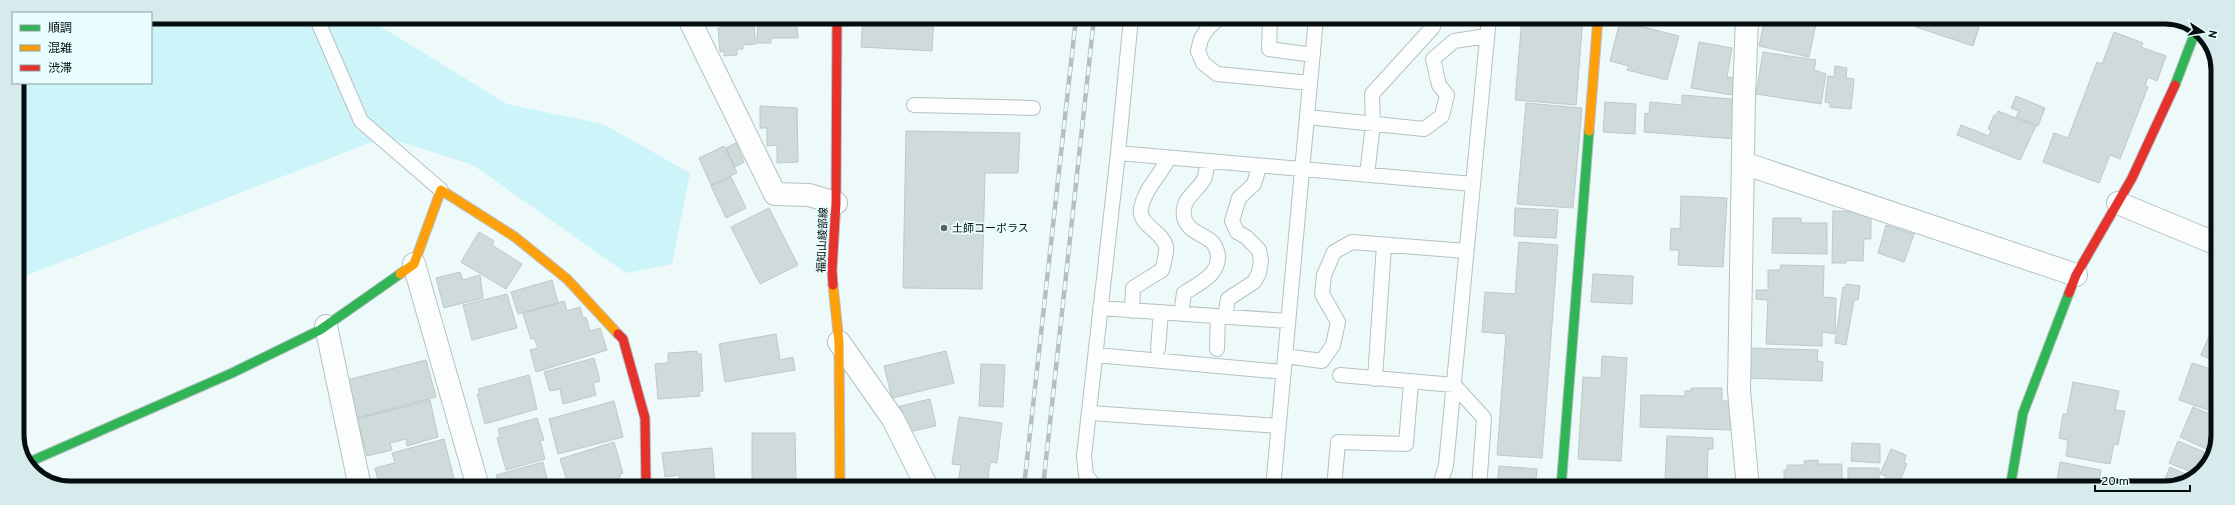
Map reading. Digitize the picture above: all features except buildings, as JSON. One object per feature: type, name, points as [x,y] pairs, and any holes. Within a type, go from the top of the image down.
[{"type":"street","points":[[691,24],[775,194],[809,195],[836,203]]},
{"type":"street","name":"福知山綾部線","points":[[837,24],[836,203],[832,270],[839,342],[840,481]]},
{"type":"street","points":[[1562,481],[1598,24]]},
{"type":"street","points":[[1747,481],[1739,391],[1743,163],[1748,24]]},
{"type":"street","points":[[2011,481],[2023,413],[2076,275],[2132,178],[2175,85],[2188,52]]},
{"type":"street","points":[[1743,163],[2076,275]]},
{"type":"street","points":[[32,461],[232,374],[326,326],[414,264],[441,190],[515,237],[567,279],[623,339],[645,418],[646,481]]},
{"type":"street","points":[[2118,204],[2211,242]]},
{"type":"street","points":[[414,264],[476,481]]},
{"type":"street","points":[[326,326],[359,481]]},
{"type":"street","points":[[839,342],[893,419],[924,481]]},
{"type":"lane","points":[[319,24],[361,121],[441,190]]},
{"type":"lane","points":[[1090,481],[1086,476],[1084,456],[1118,153],[1130,24]]},
{"type":"lane","points":[[1212,24],[1207,29],[1201,39],[1198,51],[1203,63],[1217,74],[1310,83]]},
{"type":"lane","points":[[1270,24],[1268,49],[1313,55]]},
{"type":"lane","points":[[1274,481],[1316,24]]},
{"type":"lane","points":[[1367,176],[1373,124],[1372,94],[1432,27],[1432,24]]},
{"type":"lane","points":[[1441,481],[1446,465],[1488,24]]},
{"type":"lane","points":[[1307,117],[1424,129],[1442,116],[1447,95],[1439,85],[1433,59],[1454,41],[1487,36]]},
{"type":"lane","points":[[914,105],[1033,108]]},
{"type":"lane","points":[[1118,153],[1259,167],[1473,184]]},
{"type":"lane","points":[[1132,311],[1133,288],[1162,270],[1165,261],[1166,246],[1159,234],[1146,224],[1140,210],[1145,195],[1152,182],[1161,173],[1168,159]]},
{"type":"lane","points":[[1181,314],[1184,294],[1208,279],[1214,271],[1218,257],[1214,243],[1190,226],[1184,218],[1185,203],[1192,192],[1205,178],[1208,162]]},
{"type":"lane","points":[[1217,349],[1221,316],[1228,299],[1254,282],[1259,273],[1261,261],[1259,250],[1246,237],[1237,232],[1232,221],[1240,198],[1254,184],[1259,167]]},
{"type":"lane","points":[[1285,356],[1322,361],[1333,346],[1338,322],[1322,294],[1324,276],[1334,252],[1352,242],[1466,251]]},
{"type":"lane","points":[[1376,379],[1384,245]]},
{"type":"lane","points":[[1100,308],[1288,321]]},
{"type":"lane","points":[[1158,349],[1161,312]]},
{"type":"lane","points":[[1096,355],[1284,372]]},
{"type":"lane","points":[[1340,375],[1454,385],[1484,418],[1480,481]]},
{"type":"lane","points":[[1335,481],[1338,442],[1406,444],[1411,382]]},
{"type":"lane","points":[[1090,413],[1278,426]]},
{"type":"shaded area","points":[[152,24],[375,24],[507,104],[603,124],[690,173],[672,264],[626,273],[473,165],[385,137],[24,276],[24,84],[152,84]]},
{"type":"railway","points":[[1025,481],[1075,24]]},
{"type":"railway","points":[[1044,481],[1093,24]]},
{"type":"traffic: fast","points":[[2175,85],[2188,52]]},
{"type":"traffic: fast","points":[[1562,481],[1589,131]]},
{"type":"traffic: fast","points":[[32,461],[232,373],[320,330],[400,274]]},
{"type":"traffic: fast","points":[[2011,481],[2023,413],[2069,293]]},
{"type":"traffic: slow","points":[[1589,131],[1598,24]]},
{"type":"traffic: slow","points":[[400,274],[414,264],[441,190],[515,237],[567,279],[618,334]]},
{"type":"traffic: slow","points":[[833,285],[839,342],[840,481]]},
{"type":"traffic: jam","points":[[833,285],[832,270],[836,203],[837,24]]},
{"type":"traffic: jam","points":[[2069,293],[2076,275],[2132,178],[2175,85]]},
{"type":"traffic: jam","points":[[618,334],[623,339],[645,418],[646,481]]},
{"type":"place","name":"土師コーポラス","points":[[944,228]]}]
